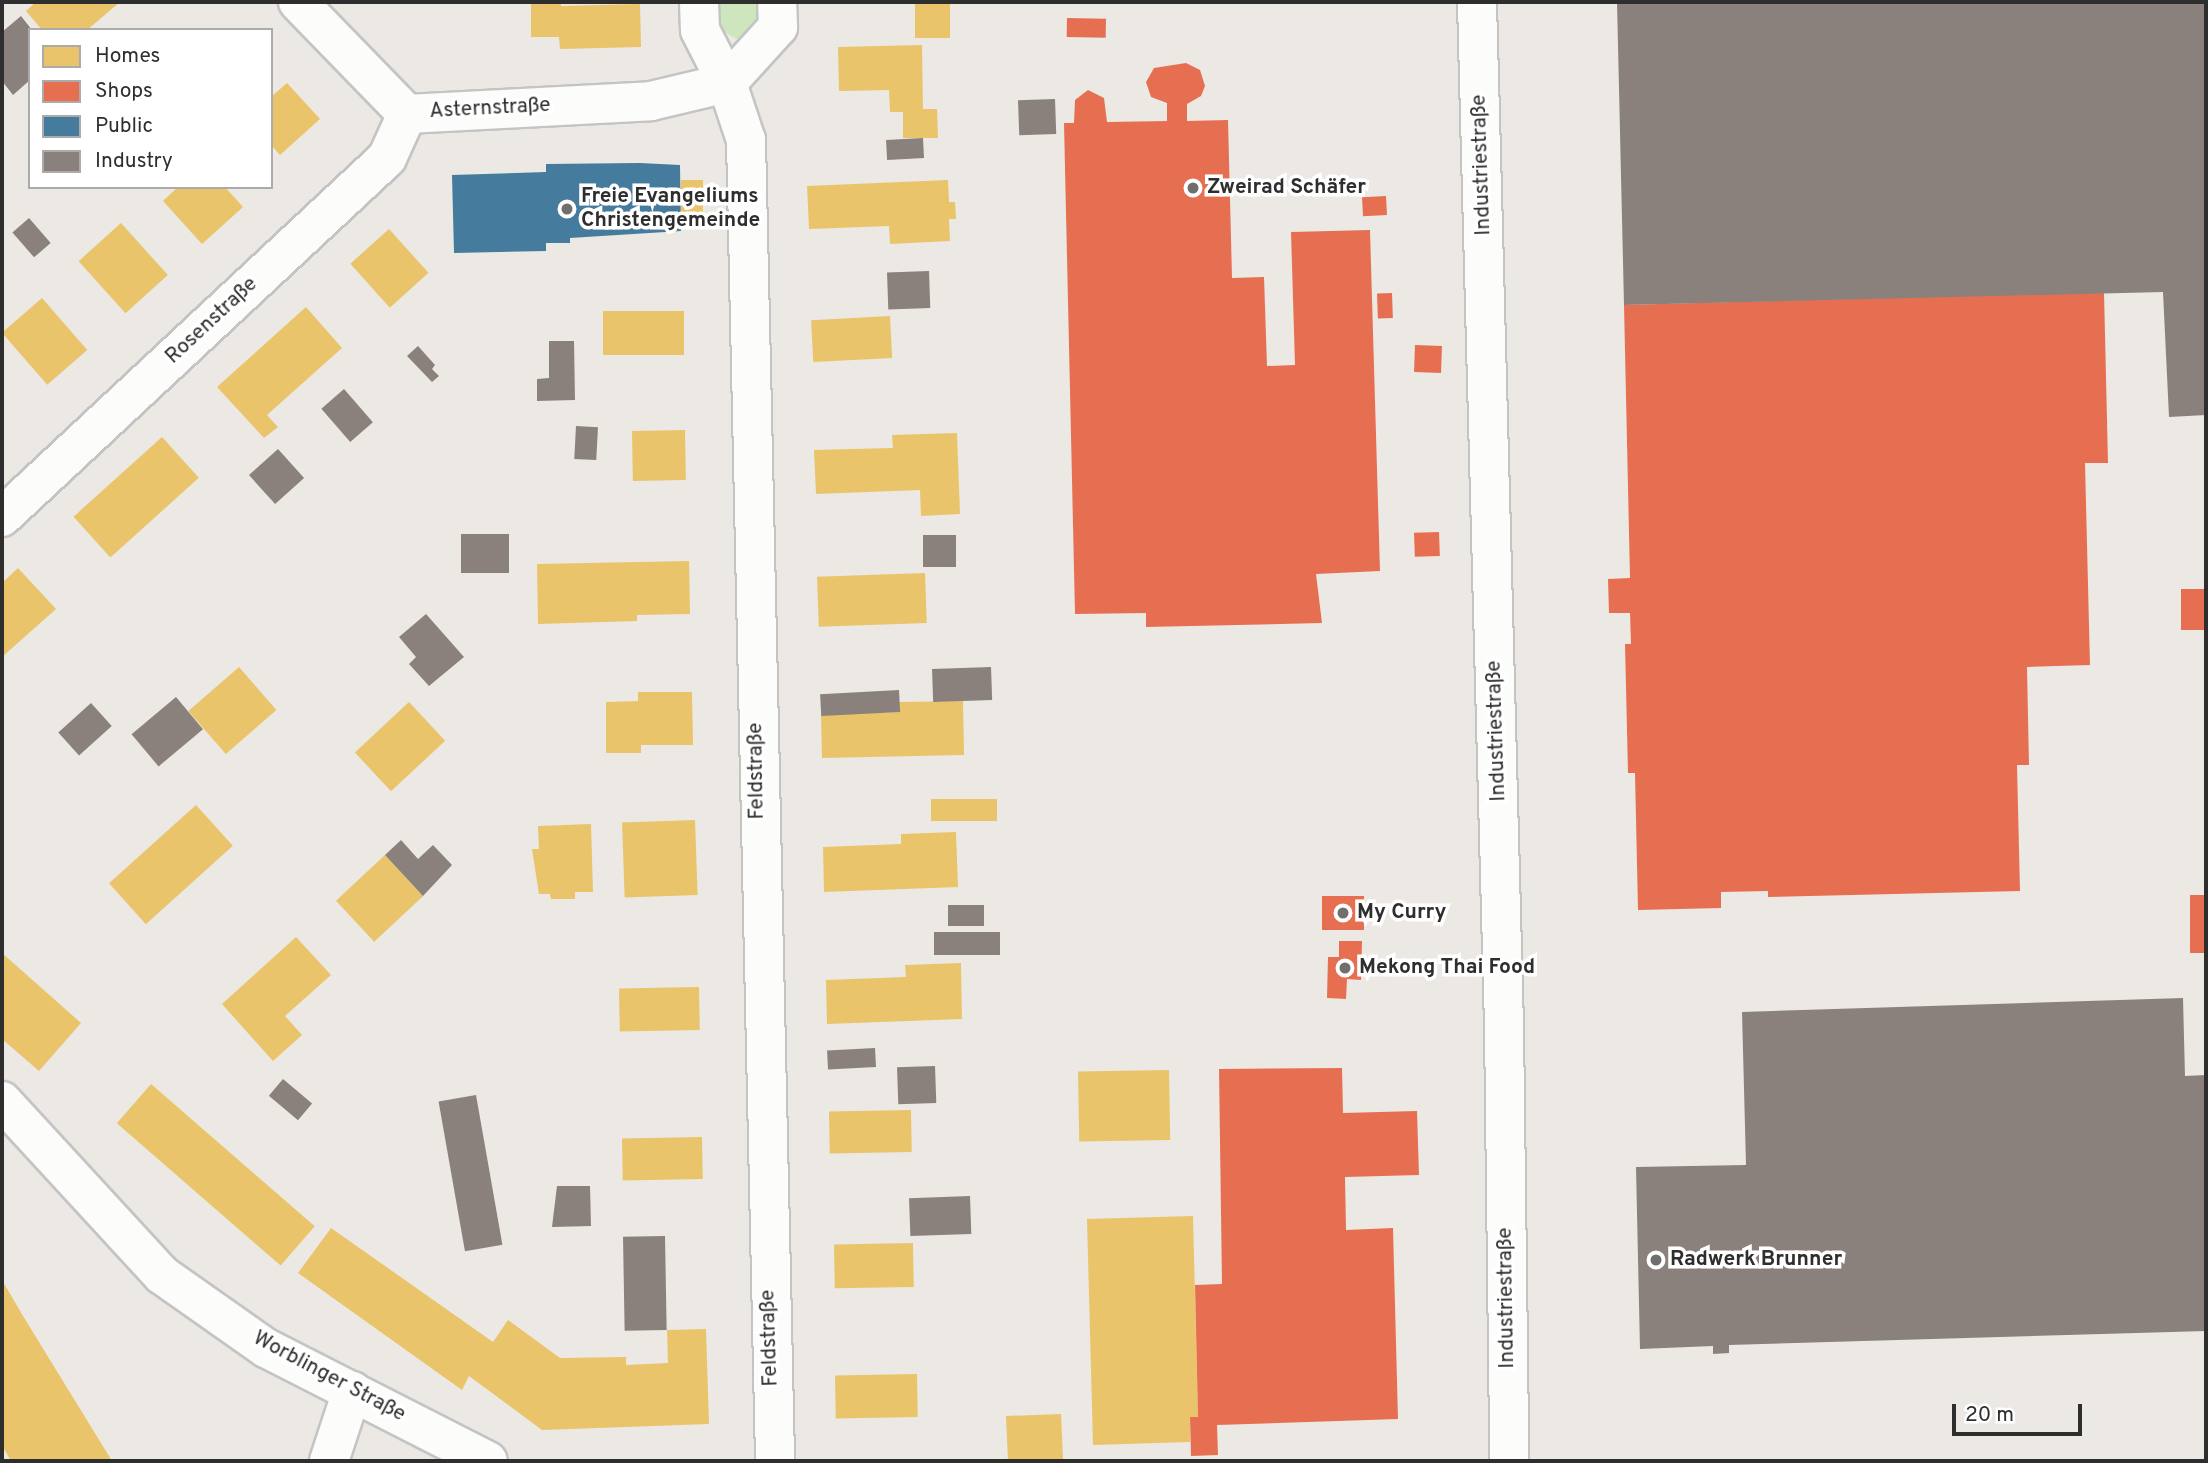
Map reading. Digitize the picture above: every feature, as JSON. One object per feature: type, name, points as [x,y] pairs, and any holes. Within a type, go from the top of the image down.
[{"type":"street","name":"Asternstraße","points":[[298,2],[407,114],[650,100],[727,83]]},
{"type":"street","name":"Feldstraße","points":[[699,2],[700,30],[727,83],[746,140],[775,1461]]},
{"type":"street","points":[[727,83],[778,27],[777,2]]},
{"type":"street","name":"Industriestraße","points":[[1477,2],[1504,1025],[1509,1461]]},
{"type":"street","name":"Rosenstraße","points":[[2,517],[387,158],[407,114]]},
{"type":"street","name":"Worblinger Straße","points":[[2,1101],[162,1275],[266,1348],[488,1461]]},
{"type":"street","points":[[329,1461],[352,1391]]},
{"type":"green space","points":[[717,2],[762,2],[765,9],[748,38],[736,39],[717,27]]},
{"type":"building: Homes","points":[[36,2],[120,2],[89,28],[40,28],[26,11]]},
{"type":"building: Homes","points":[[531,2],[561,2],[561,6],[640,4],[641,47],[560,49],[559,37],[531,37]]},
{"type":"building: Homes","points":[[915,2],[950,2],[950,38],[915,38]]},
{"type":"building: Homes","points":[[922,45],[923,109],[937,109],[938,138],[903,138],[903,112],[890,112],[889,90],[839,91],[838,47]]},
{"type":"building: Homes","points":[[287,83],[320,119],[280,155],[273,147],[273,95]]},
{"type":"building: Homes","points":[[681,180],[703,180],[703,219],[681,219]]},
{"type":"building: Homes","points":[[948,180],[949,202],[955,202],[956,219],[949,219],[950,241],[890,244],[889,226],[809,229],[807,186]]},
{"type":"building: Homes","points":[[176,189],[227,189],[243,207],[202,244],[163,201]]},
{"type":"building: Homes","points":[[121,223],[168,275],[125,313],[79,261]]},
{"type":"building: Homes","points":[[389,229],[428,273],[390,308],[350,264]]},
{"type":"building: Homes","points":[[42,298],[87,350],[47,385],[2,333]]},
{"type":"building: Homes","points":[[306,307],[342,348],[267,415],[278,427],[264,438],[217,387]]},
{"type":"building: Homes","points":[[603,311],[684,311],[684,355],[603,355]]},
{"type":"building: Homes","points":[[890,316],[892,358],[813,362],[811,320]]},
{"type":"building: Homes","points":[[685,430],[686,480],[633,481],[632,431]]},
{"type":"building: Homes","points":[[957,433],[960,514],[921,516],[920,490],[816,494],[814,450],[893,448],[892,435]]},
{"type":"building: Homes","points":[[162,437],[199,478],[110,557],[74,517]]},
{"type":"building: Homes","points":[[689,561],[690,614],[637,615],[637,621],[538,624],[537,564]]},
{"type":"building: Homes","points":[[18,568],[56,609],[2,657],[2,583]]},
{"type":"building: Homes","points":[[925,573],[927,623],[819,627],[817,577]]},
{"type":"building: Homes","points":[[239,667],[276,710],[226,754],[188,711]]},
{"type":"building: Homes","points":[[638,692],[692,692],[693,745],[641,745],[641,753],[606,753],[606,702],[638,701]]},
{"type":"building: Homes","points":[[963,701],[964,755],[822,758],[821,714],[900,712],[899,702]]},
{"type":"building: Homes","points":[[409,702],[445,741],[391,791],[355,752]]},
{"type":"building: Homes","points":[[931,799],[997,799],[997,821],[931,821]]},
{"type":"building: Homes","points":[[196,805],[233,846],[146,924],[109,883]]},
{"type":"building: Homes","points":[[695,820],[698,895],[625,898],[622,823]]},
{"type":"building: Homes","points":[[591,824],[593,892],[575,892],[575,899],[551,899],[550,894],[539,894],[532,849],[539,849],[538,826]]},
{"type":"building: Homes","points":[[956,832],[958,887],[824,892],[823,847],[901,844],[901,834]]},
{"type":"building: Homes","points":[[385,855],[423,896],[374,942],[336,901]]},
{"type":"building: Homes","points":[[296,937],[331,975],[285,1016],[302,1035],[273,1061],[222,1004]]},
{"type":"building: Homes","points":[[2,953],[81,1023],[39,1071],[2,1039]]},
{"type":"building: Homes","points":[[961,963],[962,1019],[827,1024],[826,980],[906,977],[905,965]]},
{"type":"building: Homes","points":[[699,987],[700,1030],[620,1031],[619,988]]},
{"type":"building: Homes","points":[[1169,1070],[1170,1140],[1079,1142],[1078,1072]]},
{"type":"building: Homes","points":[[151,1084],[315,1226],[281,1266],[117,1123]]},
{"type":"building: Homes","points":[[911,1110],[912,1152],[830,1153],[829,1111]]},
{"type":"building: Homes","points":[[702,1137],[703,1179],[623,1180],[622,1138]]},
{"type":"building: Homes","points":[[1193,1216],[1198,1417],[1190,1417],[1190,1442],[1093,1445],[1087,1219]]},
{"type":"building: Homes","points":[[331,1228],[493,1342],[508,1320],[560,1358],[626,1357],[626,1365],[668,1363],[667,1330],[706,1329],[709,1424],[542,1430],[469,1376],[462,1390],[298,1273]]},
{"type":"building: Homes","points":[[913,1243],[914,1287],[835,1288],[834,1244]]},
{"type":"building: Homes","points":[[2,1280],[112,1461],[11,1461],[4,1449]]},
{"type":"building: Homes","points":[[917,1374],[918,1417],[836,1418],[835,1375]]},
{"type":"building: Homes","points":[[1061,1414],[1063,1459],[1089,1461],[1008,1461],[1006,1416]]},
{"type":"building: Shops","points":[[1067,18],[1106,19],[1106,38],[1067,37]]},
{"type":"building: Shops","points":[[1186,63],[1200,70],[1205,86],[1201,96],[1187,104],[1187,121],[1228,120],[1232,278],[1264,277],[1267,366],[1295,365],[1291,232],[1370,230],[1380,571],[1316,574],[1322,623],[1146,627],[1146,613],[1075,614],[1064,123],[1074,123],[1075,100],[1088,90],[1104,98],[1107,122],[1167,121],[1167,103],[1151,97],[1146,82],[1154,68]]},
{"type":"building: Shops","points":[[1386,196],[1387,215],[1363,216],[1362,197]]},
{"type":"building: Shops","points":[[2104,292],[2108,463],[2085,463],[2090,665],[2027,667],[2029,765],[2017,765],[2020,891],[1768,897],[1768,891],[1721,892],[1721,908],[1638,910],[1635,773],[1628,773],[1625,644],[1631,644],[1630,613],[1609,613],[1608,579],[1630,578],[1624,305]]},
{"type":"building: Shops","points":[[1392,293],[1393,318],[1378,319],[1377,294]]},
{"type":"building: Shops","points":[[1415,345],[1442,346],[1441,373],[1414,372]]},
{"type":"building: Shops","points":[[1439,532],[1440,556],[1415,557],[1414,533]]},
{"type":"building: Shops","points":[[2181,589],[2206,589],[2206,630],[2181,630]]},
{"type":"building: Shops","points":[[2190,895],[2206,895],[2206,953],[2190,953]]},
{"type":"building: Shops","name":"My Curry","points":[[1322,896],[1364,896],[1364,930],[1322,930]]},
{"type":"building: Shops","name":"Mekong Thai Food","points":[[1339,941],[1362,941],[1361,980],[1347,979],[1346,999],[1327,998],[1328,957],[1339,957]]},
{"type":"building: Shops","points":[[1342,1068],[1343,1113],[1417,1111],[1419,1175],[1345,1177],[1346,1230],[1393,1228],[1398,1419],[1217,1425],[1218,1455],[1191,1456],[1190,1417],[1198,1417],[1195,1285],[1222,1284],[1219,1069]]},
{"type":"building: Public","name":"Freie Evangeliums Christengemeinde","points":[[546,164],[680,165],[681,231],[570,238],[570,243],[546,243],[546,251],[454,253],[452,175],[546,172]]},
{"type":"building: Industry","points":[[1617,2],[2206,2],[2206,415],[2169,417],[2163,292],[1624,305]]},
{"type":"building: Industry","points":[[21,16],[30,28],[28,28],[28,82],[13,95],[2,81],[2,32]]},
{"type":"building: Industry","points":[[1055,99],[1056,134],[1019,135],[1018,100]]},
{"type":"building: Industry","points":[[923,138],[924,158],[887,160],[886,140]]},
{"type":"building: Industry","points":[[29,218],[51,243],[34,257],[12,232]]},
{"type":"building: Industry","points":[[929,271],[930,308],[888,309],[887,272]]},
{"type":"building: Industry","points":[[549,341],[574,341],[575,400],[537,401],[537,379],[549,378]]},
{"type":"building: Industry","points":[[418,346],[435,365],[432,369],[439,376],[432,382],[407,356]]},
{"type":"building: Industry","points":[[344,389],[373,422],[350,442],[321,409]]},
{"type":"building: Industry","points":[[576,426],[598,427],[596,460],[574,459]]},
{"type":"building: Industry","points":[[278,449],[304,478],[275,504],[249,475]]},
{"type":"building: Industry","points":[[461,534],[509,534],[509,573],[461,573]]},
{"type":"building: Industry","points":[[923,535],[956,535],[956,567],[923,567]]},
{"type":"building: Industry","points":[[426,614],[464,657],[429,686],[409,664],[416,657],[399,637]]},
{"type":"building: Industry","points":[[991,667],[992,700],[933,702],[932,669]]},
{"type":"building: Industry","points":[[899,690],[900,712],[821,716],[820,694]]},
{"type":"building: Industry","points":[[176,697],[203,729],[159,766],[132,734]]},
{"type":"building: Industry","points":[[91,703],[112,726],[79,755],[58,732]]},
{"type":"building: Industry","points":[[401,840],[418,859],[433,845],[452,865],[423,896],[385,855]]},
{"type":"building: Industry","points":[[948,905],[984,905],[984,926],[948,926]]},
{"type":"building: Industry","points":[[934,932],[1000,932],[1000,955],[934,955]]},
{"type":"building: Industry","points":[[2183,998],[2185,1076],[2206,1075],[2206,1331],[1729,1345],[1729,1353],[1713,1354],[1713,1346],[1640,1349],[1636,1167],[1746,1165],[1742,1012]]},
{"type":"building: Industry","points":[[875,1048],[876,1067],[828,1069],[827,1051]]},
{"type":"building: Industry","points":[[935,1066],[936,1103],[898,1104],[897,1067]]},
{"type":"building: Industry","points":[[283,1079],[312,1103],[298,1120],[269,1096]]},
{"type":"building: Industry","points":[[476,1095],[502,1245],[465,1251],[439,1102]]},
{"type":"building: Industry","points":[[557,1186],[590,1186],[591,1226],[552,1227]]},
{"type":"building: Industry","points":[[970,1196],[971,1234],[910,1236],[909,1198]]},
{"type":"building: Industry","points":[[665,1236],[667,1330],[625,1331],[623,1237]]},
{"type":"place","name":"Zweirad Schäfer","points":[[1193,188]]},
{"type":"place","name":"Freie Evangeliums Christengemeinde","points":[[567,209]]},
{"type":"place","name":"My Curry","points":[[1343,913]]},
{"type":"place","name":"Mekong Thai Food","points":[[1345,968]]},
{"type":"place","name":"Radwerk Brunner","points":[[1656,1260]]}]
